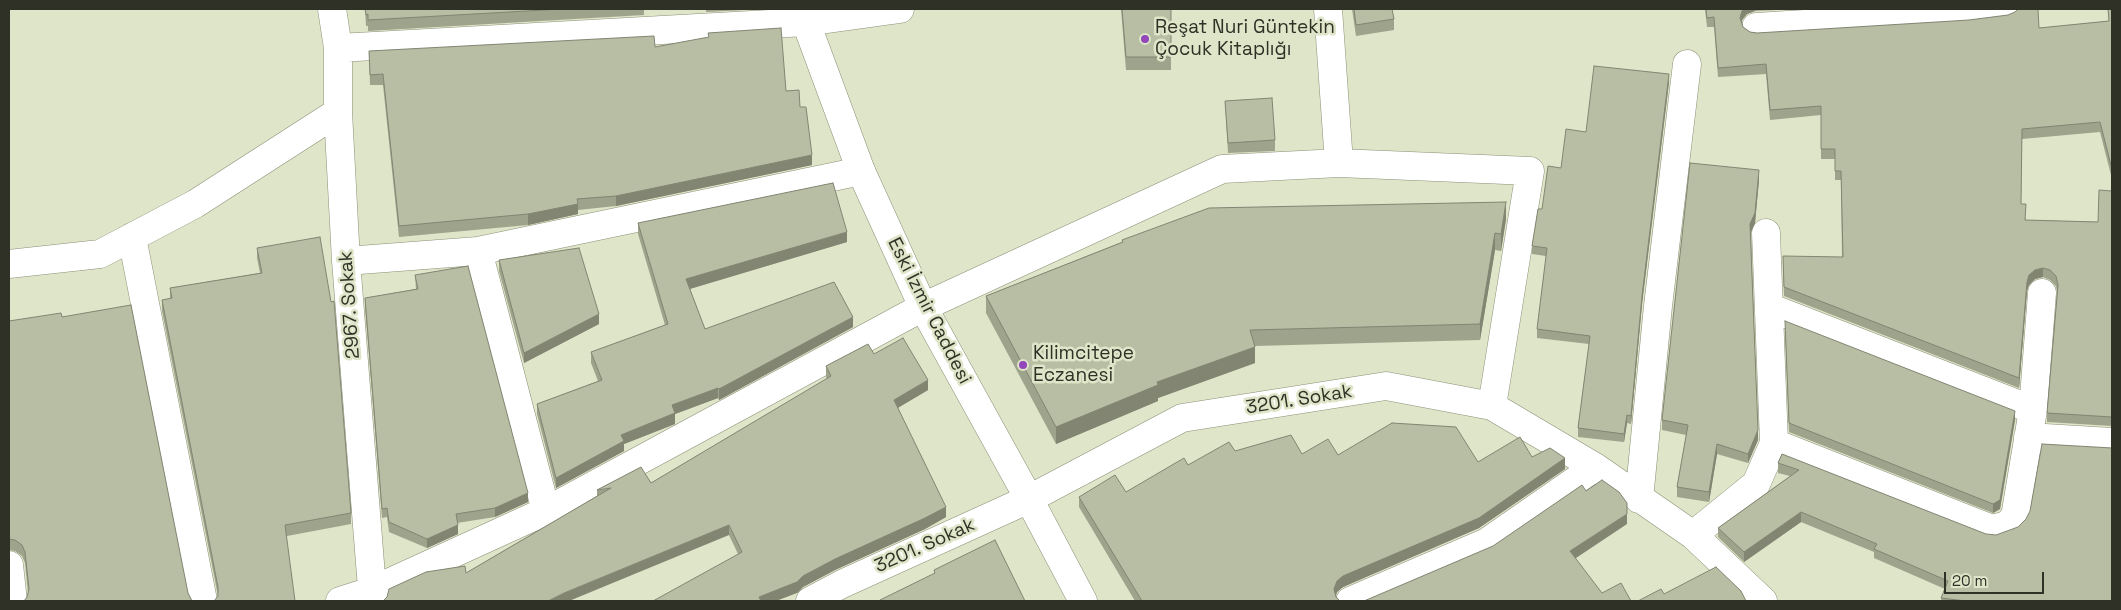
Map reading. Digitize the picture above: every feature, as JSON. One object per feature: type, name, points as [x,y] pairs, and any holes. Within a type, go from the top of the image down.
[{"type":"street","name":"2967. Sokak","points":[[332,9],[338,48],[338,112],[346,261],[372,596]]},
{"type":"street","points":[[338,48],[900,9]]},
{"type":"street","points":[[1328,9],[1339,163]]},
{"type":"street","points":[[1756,27],[1869,14],[1967,12],[2006,9]]},
{"type":"street","name":"Eski İzmir Caddesi","points":[[803,15],[860,171],[923,307],[1030,499],[1083,601]]},
{"type":"street","points":[[1639,499],[1658,306],[1687,64]]},
{"type":"street","points":[[9,264],[100,254],[195,204],[338,112]]},
{"type":"street","points":[[340,601],[372,596],[546,510],[923,307],[1222,168],[1339,163],[1530,171],[1492,406]]},
{"type":"street","points":[[346,261],[478,251],[860,171]]},
{"type":"street","points":[[1693,535],[1756,484],[1774,442],[1771,308],[1766,233]]},
{"type":"street","points":[[132,237],[203,601]]},
{"type":"street","points":[[478,251],[546,510]]},
{"type":"street","points":[[1774,442],[1992,529],[2007,525],[2015,517],[2033,410],[2042,293]]},
{"type":"street","points":[[1771,308],[2033,410]]},
{"type":"street","name":"3201. Sokak","points":[[810,601],[842,584],[1030,499],[1182,418],[1386,386],[1492,406],[1595,467],[1693,535],[1763,601]]},
{"type":"street","points":[[2028,437],[2112,442]]},
{"type":"street","points":[[1350,601],[1487,542],[1595,467]]},
{"type":"street","points":[[9,565],[13,601]]},
{"type":"building","points":[[365,9],[562,9],[368,20],[368,14],[366,15]]},
{"type":"building","name":"Reşat Nuri Güntekin Çocuk Kitaplığı","points":[[1122,9],[1171,9],[1171,57],[1126,57]]},
{"type":"building","points":[[1354,9],[1392,9],[1394,19],[1356,25]]},
{"type":"building","points":[[1706,9],[1744,9],[1740,18],[1743,27],[1750,32],[1757,33],[1969,20],[2008,15],[2018,9],[2038,9],[2039,28],[2109,21],[2108,9],[2112,9],[2112,169],[2100,122],[2022,129],[2021,204],[2026,204],[2025,220],[2098,222],[2099,190],[2112,191],[2112,417],[2047,413],[2058,285],[2056,276],[2050,270],[2043,268],[2035,270],[2029,275],[2019,378],[1784,287],[1783,256],[1843,257],[1841,171],[1835,171],[1835,149],[1821,149],[1821,106],[1770,110],[1766,64],[1718,68],[1714,17],[1707,18]]},
{"type":"building","points":[[781,28],[786,91],[799,90],[800,107],[806,107],[812,155],[616,196],[577,199],[578,204],[528,214],[399,226],[383,74],[370,75],[369,51],[654,36],[655,47],[709,37],[708,33]]},
{"type":"building","points":[[1594,66],[1669,74],[1642,296],[1631,416],[1627,415],[1624,434],[1578,428],[1590,336],[1537,329],[1547,248],[1532,246],[1538,209],[1542,209],[1548,166],[1561,168],[1566,129],[1586,132]]},
{"type":"building","points":[[1272,98],[1275,140],[1228,143],[1225,101]]},
{"type":"building","points":[[1690,163],[1759,170],[1755,213],[1750,224],[1758,430],[1748,454],[1717,444],[1709,492],[1677,487],[1688,425],[1662,420]]},
{"type":"building","points":[[833,183],[847,232],[686,279],[705,329],[834,282],[853,317],[719,389],[672,405],[675,413],[621,435],[624,441],[556,478],[537,404],[602,380],[591,352],[668,324],[638,223]]},
{"type":"building","points":[[1506,202],[1501,234],[1495,233],[1480,324],[1250,330],[1255,347],[1157,382],[1158,385],[1056,427],[986,296],[1123,242],[1122,240],[1209,208]]},
{"type":"building","points":[[320,237],[331,302],[334,301],[351,513],[285,525],[295,601],[214,601],[218,596],[218,587],[162,300],[172,298],[170,288],[262,273],[257,248]]},
{"type":"building","points":[[579,248],[599,314],[524,353],[499,260]]},
{"type":"building","points":[[468,266],[528,493],[495,508],[456,514],[458,525],[427,539],[389,522],[387,508],[382,509],[365,298],[418,289],[415,275]]},
{"type":"building","points":[[131,305],[188,593],[192,601],[24,601],[29,589],[25,552],[22,545],[15,540],[9,539],[9,321],[61,313],[62,317]]},
{"type":"building","points":[[1785,321],[2015,411],[2000,500],[1993,504],[1789,423]]},
{"type":"building","points":[[903,338],[928,380],[894,400],[946,507],[835,559],[803,576],[797,582],[759,597],[761,601],[653,601],[742,552],[729,525],[548,601],[383,601],[387,597],[389,589],[426,572],[465,566],[466,573],[611,488],[597,490],[641,467],[651,483],[831,376],[826,366],[868,344],[874,354]]},
{"type":"building","points":[[1392,423],[1456,427],[1478,462],[1520,437],[1532,457],[1550,448],[1565,458],[1479,518],[1343,576],[1337,581],[1334,589],[1336,597],[1340,601],[1142,601],[1079,497],[1115,475],[1126,492],[1184,458],[1188,465],[1229,442],[1235,451],[1291,435],[1302,454],[1328,439],[1338,455]]},
{"type":"building","points":[[2042,444],[2112,448],[2112,601],[1966,601],[1941,598],[1948,581],[1874,549],[1877,544],[1801,512],[1744,552],[1718,528],[1799,470],[1778,463],[1782,454],[1986,534],[1996,535],[2018,527],[2026,519],[2030,511]]},
{"type":"building","points":[[1602,480],[1619,492],[1627,503],[1627,514],[1570,551],[1602,593],[1621,583],[1631,601],[1364,601],[1493,546],[1582,485],[1586,491]]},
{"type":"building","points":[[995,540],[1025,601],[880,600],[935,573],[934,570]]},
{"type":"building","points":[[1716,567],[1741,591],[1746,601],[1638,601],[1661,589],[1664,594]]},
{"type":"place","name":"Reşat Nuri Güntekin Çocuk Kitaplığı","points":[[1145,39]]},
{"type":"place","name":"Kilimcitepe Eczanesi","points":[[1023,365]]}]
